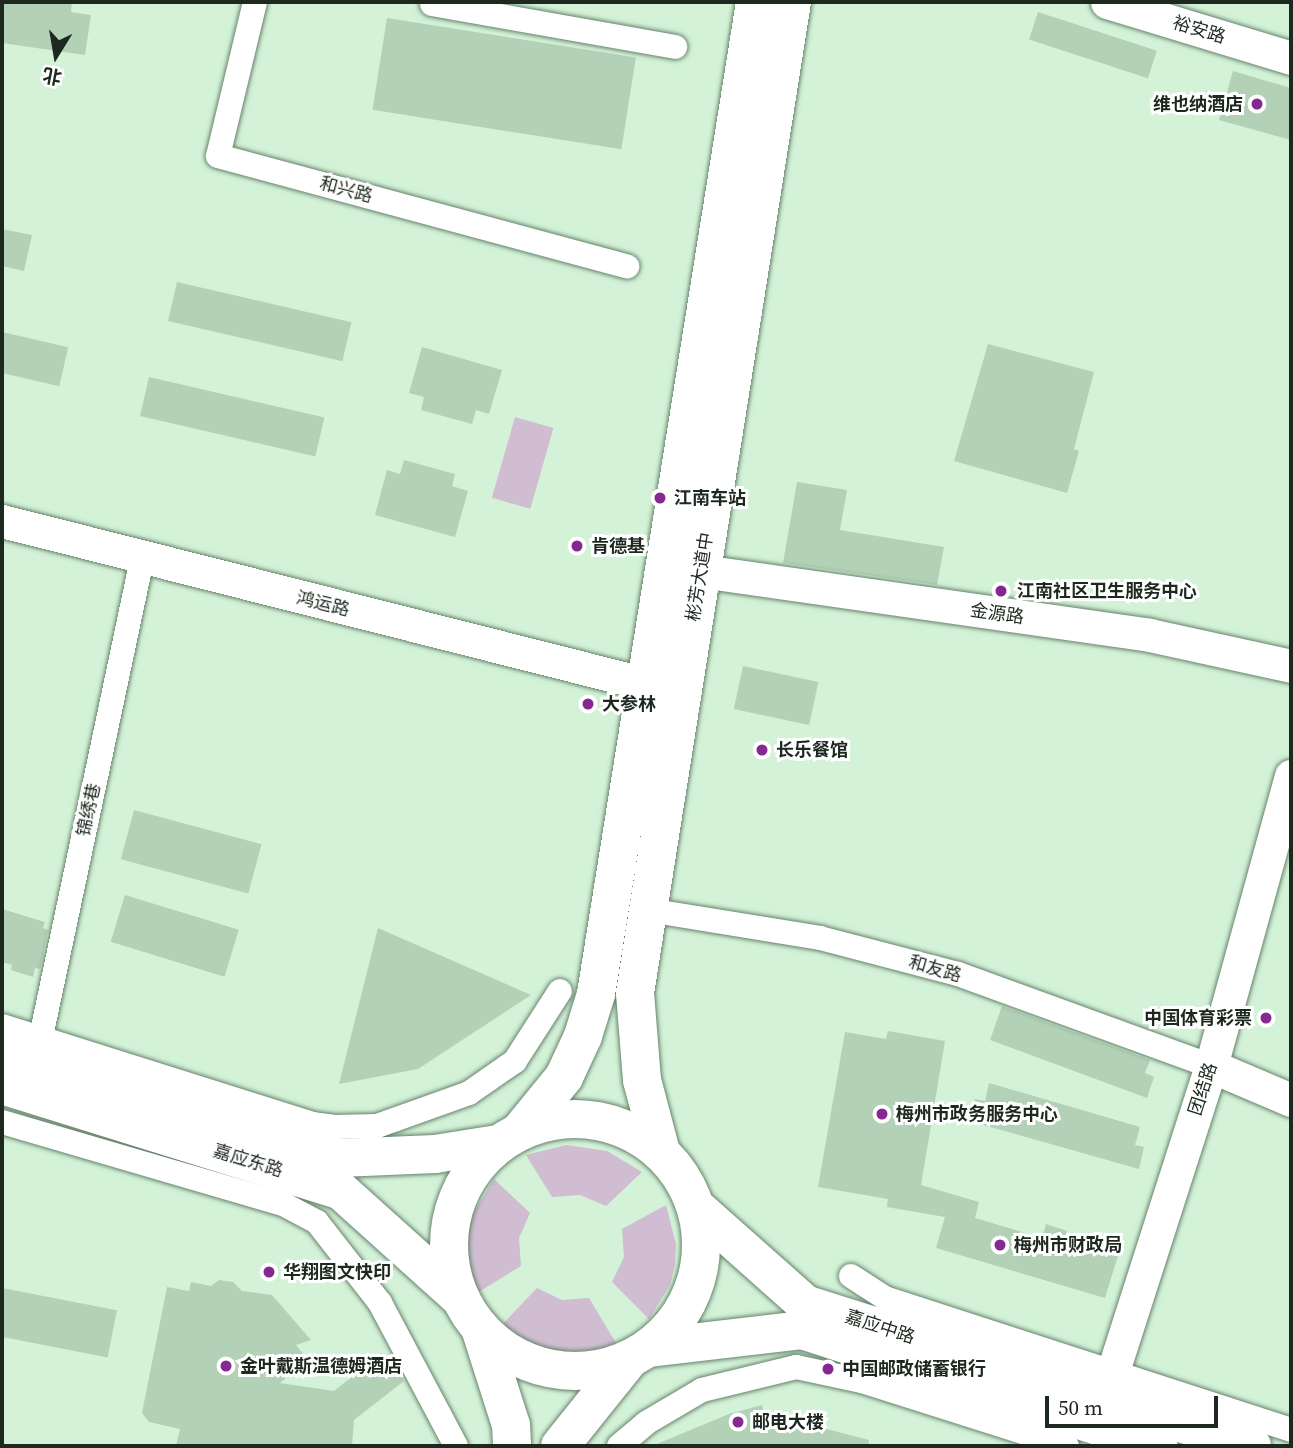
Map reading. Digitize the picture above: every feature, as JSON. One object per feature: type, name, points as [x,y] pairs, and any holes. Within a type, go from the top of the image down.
[{"type":"main road","name":"彬芳大道中","points":[[512,1446],[511,1424],[449,1256],[449,1231],[465,1182],[564,1077],[583,1036],[596,994],[755,2]]},
{"type":"main road","name":"彬芳大道中","points":[[661,1152],[642,1080],[635,993],[792,2]]},
{"type":"main road","name":"嘉应东路","points":[[26,1050],[340,1158],[411,1157],[509,1138],[544,1122],[595,1120],[620,1127],[661,1152]]},
{"type":"main road","name":"嘉应东路","points":[[2,1085],[340,1189],[470,1313],[497,1344],[538,1366],[584,1371],[639,1354]]},
{"type":"main road","points":[[560,1446],[639,1354],[680,1316],[699,1275],[702,1252],[697,1208],[676,1168],[661,1152]]},
{"type":"main road","name":"嘉应中路","points":[[697,1208],[805,1304],[1252,1446]]},
{"type":"main road","name":"嘉应中路","points":[[639,1354],[802,1330],[1116,1440],[1159,1446]]},
{"type":"street","name":"和兴路","points":[[255,2],[218,156],[626,266]]},
{"type":"street","name":"裕安路","points":[[1107,2],[1291,58]]},
{"type":"street","points":[[432,4],[675,47]]},
{"type":"street","name":"鸿运路","points":[[2,521],[142,559],[646,684]]},
{"type":"street","name":"锦绣巷","points":[[26,1050],[142,559]]},
{"type":"street","name":"金源路","points":[[701,571],[1149,635],[1291,666]]},
{"type":"street","name":"团结路","points":[[1104,1399],[1211,1066],[1291,776]]},
{"type":"street","name":"和友路","points":[[648,909],[820,938],[958,974],[1211,1066]]},
{"type":"street","points":[[2,1026],[26,1050],[312,1124],[335,1128],[377,1126],[469,1093],[515,1061],[560,991]]},
{"type":"street","points":[[1211,1066],[1291,1100]]},
{"type":"street","points":[[2,1122],[285,1205],[317,1222],[380,1303],[456,1446]]},
{"type":"street","points":[[851,1276],[885,1298],[1291,1430]]},
{"type":"street","points":[[619,1446],[646,1423],[702,1390],[796,1367],[862,1381],[1067,1446]]},
{"type":"shaded area","points":[[515,417],[553,428],[530,509],[492,498]]},
{"type":"shaded area","points":[[566,1145],[607,1151],[642,1172],[606,1206],[580,1195],[552,1197],[526,1155]]},
{"type":"shaded area","points":[[494,1179],[530,1213],[519,1238],[521,1266],[477,1293],[470,1274],[468,1234],[473,1214]]},
{"type":"shaded area","points":[[666,1205],[676,1244],[675,1265],[670,1285],[649,1319],[612,1282],[624,1257],[622,1229]]},
{"type":"shaded area","points":[[537,1288],[562,1300],[589,1298],[616,1343],[596,1350],[556,1352],[517,1338],[501,1326]]},
{"type":"building","points":[[2,2],[72,2],[71,12],[91,15],[85,55],[2,43]]},
{"type":"building","points":[[1038,12],[1157,51],[1148,78],[1029,40]]},
{"type":"building","points":[[387,18],[636,57],[621,149],[372,110]]},
{"type":"building","name":"维也纳酒店","points":[[1233,71],[1291,88],[1291,140],[1219,120]]},
{"type":"building","points":[[2,229],[32,235],[24,271],[2,266]]},
{"type":"building","points":[[177,282],[351,322],[342,361],[168,321]]},
{"type":"building","points":[[2,332],[68,347],[59,386],[2,373]]},
{"type":"building","points":[[988,344],[1094,372],[1074,449],[1079,451],[1067,493],[954,461]]},
{"type":"building","points":[[422,347],[502,370],[489,414],[476,410],[472,424],[421,410],[424,397],[409,393]]},
{"type":"building","points":[[149,377],[324,417],[315,456],[140,416]]},
{"type":"building","points":[[404,460],[455,474],[452,486],[468,491],[455,537],[375,515],[387,470],[400,474]]},
{"type":"building","points":[[797,482],[847,490],[840,530],[944,547],[937,585],[783,563]]},
{"type":"building","points":[[743,666],[818,682],[809,725],[734,709]]},
{"type":"building","points":[[134,810],[262,844],[248,893],[121,859]]},
{"type":"building","points":[[125,895],[239,930],[224,977],[111,942]]},
{"type":"building","points":[[2,909],[45,922],[43,928],[48,930],[40,969],[35,968],[33,977],[11,970],[12,965],[2,962]]},
{"type":"building","points":[[378,928],[531,995],[418,1069],[339,1084]]},
{"type":"building","points":[[1002,1006],[1150,1060],[1145,1073],[1154,1077],[1147,1098],[990,1040]]},
{"type":"building","name":"梅州市政务服务中心","points":[[888,1031],[945,1041],[921,1185],[979,1202],[975,1218],[1042,1238],[1046,1224],[1067,1231],[1066,1234],[1120,1249],[1105,1298],[936,1248],[945,1217],[887,1207],[888,1199],[818,1187],[845,1032],[886,1039]]},
{"type":"building","points":[[989,1083],[1140,1127],[1135,1145],[1144,1147],[1139,1169],[969,1121],[975,1099],[985,1101]]},
{"type":"building","name":"金叶戴斯温德姆酒店","points":[[219,1280],[233,1282],[242,1291],[272,1295],[311,1340],[296,1345],[308,1360],[280,1383],[334,1391],[382,1353],[404,1381],[354,1420],[352,1446],[176,1446],[180,1429],[149,1422],[142,1413],[167,1287],[189,1291],[191,1282],[211,1286]]},
{"type":"building","points":[[2,1288],[117,1310],[108,1357],[2,1337]]},
{"type":"building","points":[[762,1405],[764,1413],[869,1440],[868,1446],[652,1446],[729,1414]]},
{"type":"place","name":"维也纳酒店","points":[[1257,104]]},
{"type":"place","name":"江南车站","points":[[660,498]]},
{"type":"place","name":"肯德基","points":[[577,546]]},
{"type":"place","name":"江南社区卫生服务中心","points":[[1001,591]]},
{"type":"place","name":"大参林","points":[[588,704]]},
{"type":"place","name":"长乐餐馆","points":[[762,750]]},
{"type":"place","name":"中国体育彩票","points":[[1266,1018]]},
{"type":"place","name":"梅州市政务服务中心","points":[[882,1114]]},
{"type":"place","name":"梅州市财政局","points":[[1000,1245]]},
{"type":"place","name":"华翔图文快印","points":[[269,1272]]},
{"type":"place","name":"金叶戴斯温德姆酒店","points":[[226,1366]]},
{"type":"place","name":"中国邮政储蓄银行","points":[[828,1369]]},
{"type":"place","name":"邮电大楼","points":[[738,1422]]}]
